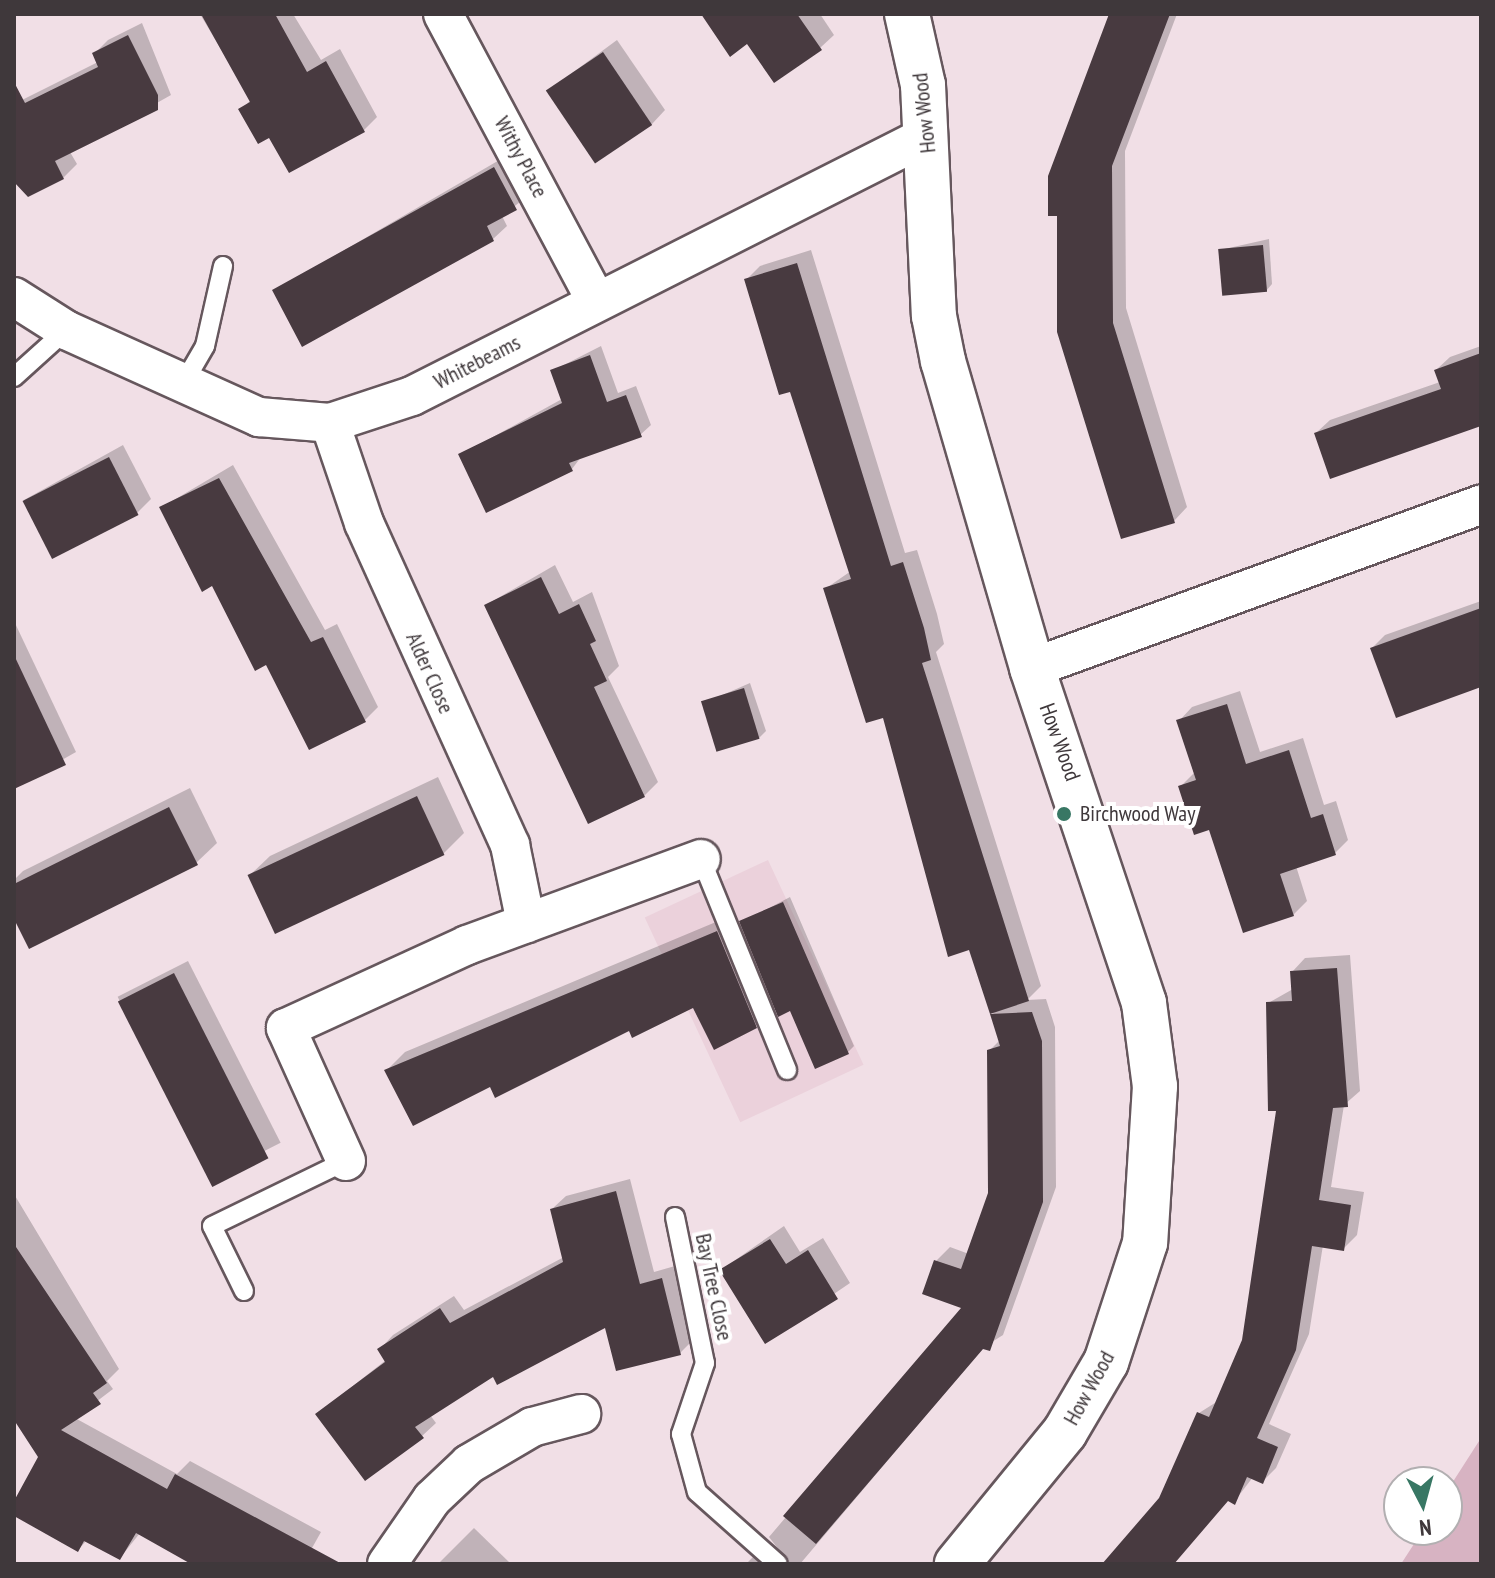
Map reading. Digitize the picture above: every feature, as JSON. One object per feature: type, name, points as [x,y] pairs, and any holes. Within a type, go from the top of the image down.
[{"type":"street","name":"Withy Place","points":[[443,14],[596,301]]},
{"type":"street","name":"How Wood","points":[[907,14],[928,135],[934,316],[1032,668],[1144,1003],[1155,1086],[1155,1166],[1145,1243],[1106,1362],[1065,1432],[957,1564]]},
{"type":"street","name":"Whitebeams","points":[[14,297],[66,330],[259,417],[330,423],[412,396],[928,135]]},
{"type":"street","name":"Alder Close","points":[[330,423],[364,523],[510,845],[526,923]]},
{"type":"street","points":[[1032,668],[1481,505]]},
{"type":"street","points":[[346,1161],[286,1028],[526,923],[701,859]]},
{"type":"street","points":[[387,1564],[432,1499],[469,1464],[532,1427],[581,1414]]},
{"type":"lane","points":[[183,384],[205,346],[223,266]]},
{"type":"lane","points":[[14,377],[66,330]]},
{"type":"lane","points":[[701,859],[787,1070]]},
{"type":"lane","points":[[244,1291],[212,1226],[346,1161]]},
{"type":"lane","name":"Bay Tree Close","points":[[675,1217],[705,1363],[681,1434],[697,1492],[778,1564]]},
{"type":"shaded area","points":[[768,860],[864,1065],[740,1122],[645,917]]},
{"type":"shaded area","points":[[1481,1438],[1481,1564],[1401,1564],[1413,1546],[1463,1546],[1463,1466]]},
{"type":"building","points":[[201,14],[275,14],[307,72],[326,61],[365,132],[289,173],[269,138],[258,144],[238,109],[250,102]]},
{"type":"building","points":[[701,14],[797,14],[822,50],[774,83],[747,44],[730,57]]},
{"type":"building","points":[[1109,14],[1170,14],[1112,166],[1113,323],[1175,523],[1121,539],[1057,332],[1057,216],[1048,216],[1048,176]]},
{"type":"building","points":[[128,35],[158,95],[158,110],[55,161],[64,179],[28,197],[14,182],[14,82],[25,103],[98,67],[92,53]]},
{"type":"building","points":[[603,52],[652,125],[595,164],[546,91]]},
{"type":"building","points":[[494,167],[517,210],[487,226],[494,241],[302,347],[272,290]]},
{"type":"building","points":[[1263,245],[1267,292],[1222,296],[1218,249]]},
{"type":"building","points":[[797,263],[891,566],[903,562],[924,628],[931,660],[922,663],[1029,1001],[990,1014],[969,950],[948,957],[883,718],[866,723],[823,588],[851,579],[790,392],[779,395],[744,279]]},
{"type":"building","points":[[1481,353],[1481,426],[1330,479],[1314,433],[1441,389],[1434,370]]},
{"type":"building","points":[[590,355],[607,402],[626,395],[642,437],[569,463],[573,471],[486,513],[458,454],[562,403],[550,370]]},
{"type":"building","points":[[109,457],[139,515],[52,559],[23,501]]},
{"type":"building","points":[[219,478],[311,642],[323,637],[366,722],[309,750],[266,665],[255,671],[212,586],[202,592],[159,507]]},
{"type":"building","points":[[541,577],[559,614],[579,604],[596,641],[590,644],[607,681],[594,687],[645,797],[588,824],[484,605]]},
{"type":"building","points":[[1481,608],[1481,687],[1396,718],[1370,648]]},
{"type":"building","points":[[14,655],[66,765],[14,789]]},
{"type":"building","points":[[744,688],[759,739],[716,752],[701,701]]},
{"type":"building","points":[[1227,704],[1246,764],[1289,750],[1311,818],[1323,814],[1336,855],[1280,874],[1294,916],[1243,933],[1209,830],[1194,835],[1178,786],[1196,780],[1176,720]]},
{"type":"building","points":[[417,796],[444,855],[275,934],[248,875]]},
{"type":"building","points":[[169,807],[198,865],[29,949],[14,919],[14,884]]},
{"type":"building","points":[[783,902],[849,1054],[815,1069],[790,1011],[778,1017],[739,921]]},
{"type":"building","points":[[717,931],[757,1028],[714,1050],[693,1008],[632,1038],[629,1031],[495,1098],[490,1087],[413,1126],[384,1070]]},
{"type":"building","points":[[1337,968],[1348,1107],[1333,1108],[1319,1200],[1351,1205],[1344,1251],[1312,1246],[1296,1350],[1257,1438],[1278,1447],[1263,1484],[1247,1477],[1235,1505],[1228,1501],[1174,1564],[1102,1564],[1159,1498],[1197,1412],[1209,1417],[1242,1340],[1276,1111],[1268,1111],[1266,1002],[1292,1001],[1290,971]]},
{"type":"building","points":[[174,973],[268,1158],[212,1187],[118,1002]]},
{"type":"building","points":[[1032,1012],[1042,1041],[1043,1202],[990,1351],[983,1349],[816,1544],[783,1516],[961,1308],[922,1294],[934,1260],[961,1269],[988,1193],[987,1050],[1000,1046],[990,1014]]},
{"type":"building","points":[[616,1191],[640,1284],[662,1278],[681,1355],[616,1371],[605,1328],[497,1385],[493,1377],[415,1427],[424,1438],[365,1481],[315,1414],[385,1362],[377,1349],[440,1308],[450,1323],[563,1262],[550,1209]]},
{"type":"building","points":[[770,1239],[786,1264],[808,1250],[838,1299],[765,1344],[719,1270]]},
{"type":"building","points":[[14,1244],[107,1383],[93,1393],[101,1404],[61,1430],[167,1489],[175,1474],[342,1564],[191,1564],[136,1533],[120,1560],[84,1541],[78,1552],[14,1516],[14,1501],[38,1457],[14,1420]]},
{"type":"place","name":"Birchwood Way","points":[[1064,814]]}]
